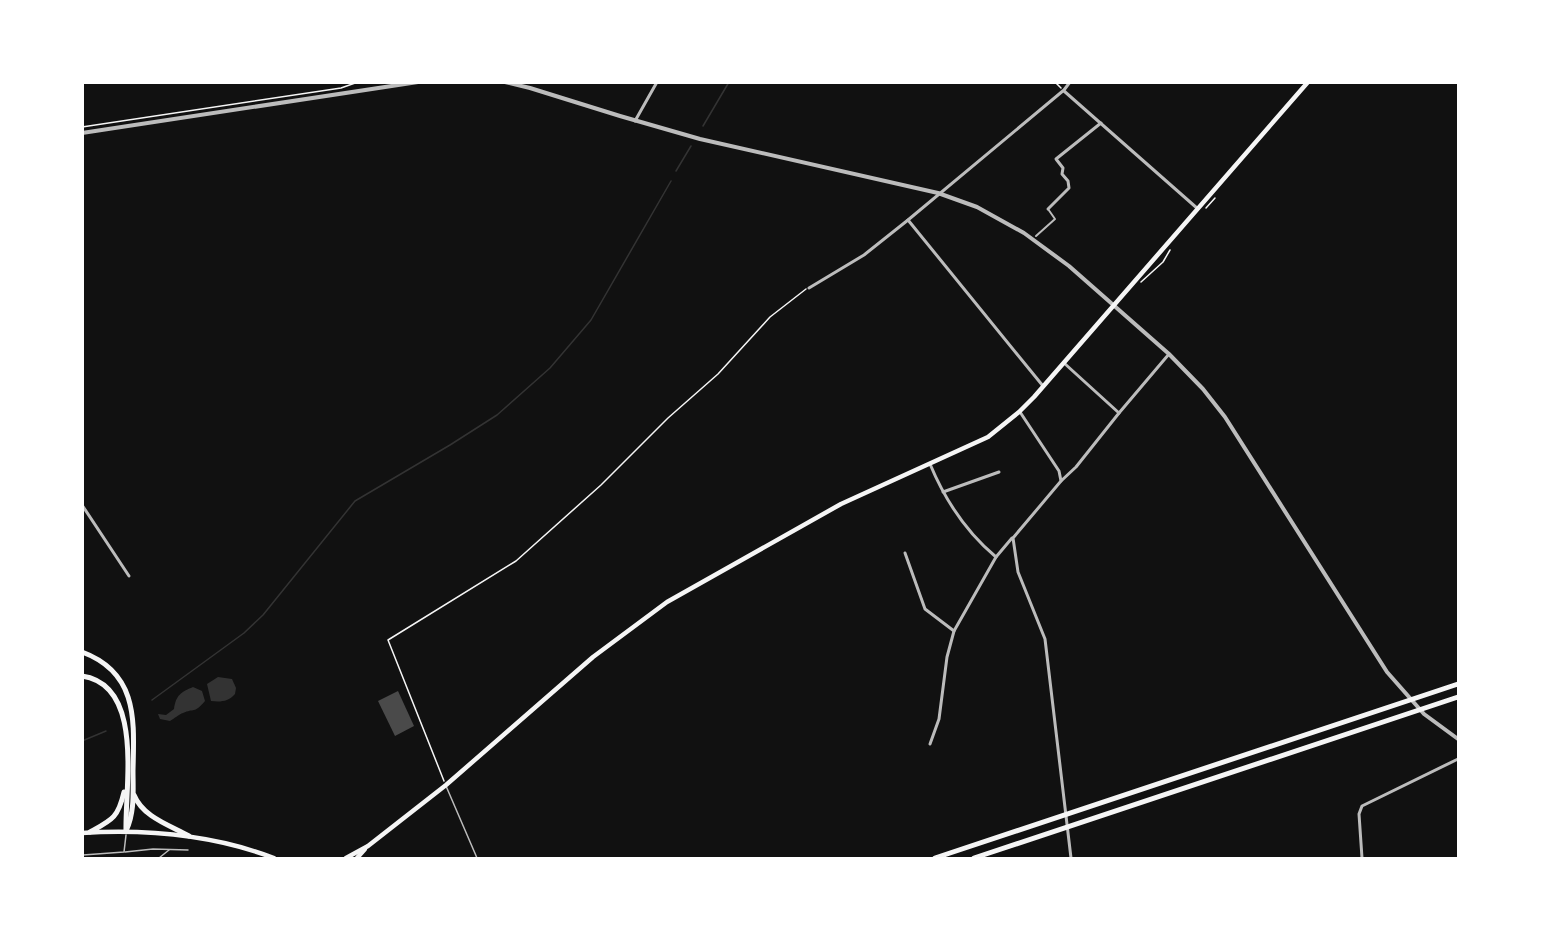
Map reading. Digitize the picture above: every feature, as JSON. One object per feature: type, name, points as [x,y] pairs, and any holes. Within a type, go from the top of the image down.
[{"type":"highway","points":[[82,652],[108,666],[122,684],[130,701],[134,732],[133,792],[132,819],[126,831]]},
{"type":"highway","points":[[82,676],[90,677],[103,684],[120,704],[126,723],[126,831]]},
{"type":"highway","points":[[935,858],[1458,684]]},
{"type":"highway","points":[[974,858],[1458,696]]},
{"type":"highway","points":[[90,832],[105,824],[118,812],[127,782]]},
{"type":"highway","points":[[133,792],[145,812],[189,836]]},
{"type":"main road","points":[[346,858],[368,846],[446,785],[593,657],[667,602],[841,504],[988,436],[1019,412],[1308,82]]},
{"type":"main road","points":[[82,832],[126,831],[189,836],[239,847],[274,858]]},
{"type":"main road","points":[[357,858],[368,846]]},
{"type":"street","points":[[82,133],[418,82]]},
{"type":"street","points":[[506,82],[635,121],[764,155],[938,194],[977,207],[1024,233],[1069,266],[1169,354],[1203,389],[1225,417],[1387,672],[1402,692],[1424,714],[1458,739]]},
{"type":"street","points":[[635,121],[657,82]]},
{"type":"street","points":[[809,288],[864,255],[1064,90],[1070,82]]},
{"type":"street","points":[[1064,90],[1198,209]]},
{"type":"street","points":[[1036,236],[1055,219],[1048,209],[1069,188],[1068,181],[1062,174],[1063,168],[1056,159],[1101,123]]},
{"type":"street","points":[[908,220],[1043,386]]},
{"type":"street","points":[[930,744],[939,719],[947,657],[954,632],[996,557],[1061,481],[1076,467],[1169,354]]},
{"type":"street","points":[[1064,362],[1119,413]]},
{"type":"street","points":[[1019,412],[1059,471],[1061,481]]},
{"type":"street","points":[[930,464],[943,492],[973,536],[996,557]]},
{"type":"street","points":[[943,492],[999,472]]},
{"type":"street","points":[[82,505],[129,576]]},
{"type":"street","points":[[1013,538],[1018,572],[1045,639],[1071,858]]},
{"type":"street","points":[[905,553],[925,609],[954,632]]},
{"type":"street","points":[[1362,858],[1359,814],[1362,806],[1458,759]]},
{"type":"lane","points":[[446,785],[477,858]]},
{"type":"lane","points":[[124,852],[126,831]]},
{"type":"lane","points":[[159,858],[170,849]]},
{"type":"lane","points":[[83,858],[83,855],[188,849]]},
{"type":"path","points":[[82,127],[341,88],[358,82]]},
{"type":"path","points":[[1055,82],[1064,90]]},
{"type":"path","points":[[446,785],[388,640],[516,561],[601,485],[668,418],[718,374],[770,317],[809,288]]},
{"type":"shaded area","points":[[218,677],[232,679],[236,688],[235,694],[230,699],[211,701],[207,684]]},
{"type":"shaded area","points":[[193,687],[202,691],[205,701],[201,705],[170,721],[160,719],[158,714],[166,715],[174,709],[180,695]]},
{"type":"building","points":[[398,691],[414,726],[395,736],[378,701]]},
{"type":"waterway","points":[[703,126],[729,82]]},
{"type":"waterway","points":[[676,171],[691,146]]},
{"type":"waterway","points":[[152,700],[244,633],[263,615],[355,501],[497,415],[550,368],[591,320],[671,181]]},
{"type":"waterway","points":[[82,741],[106,731]]}]
